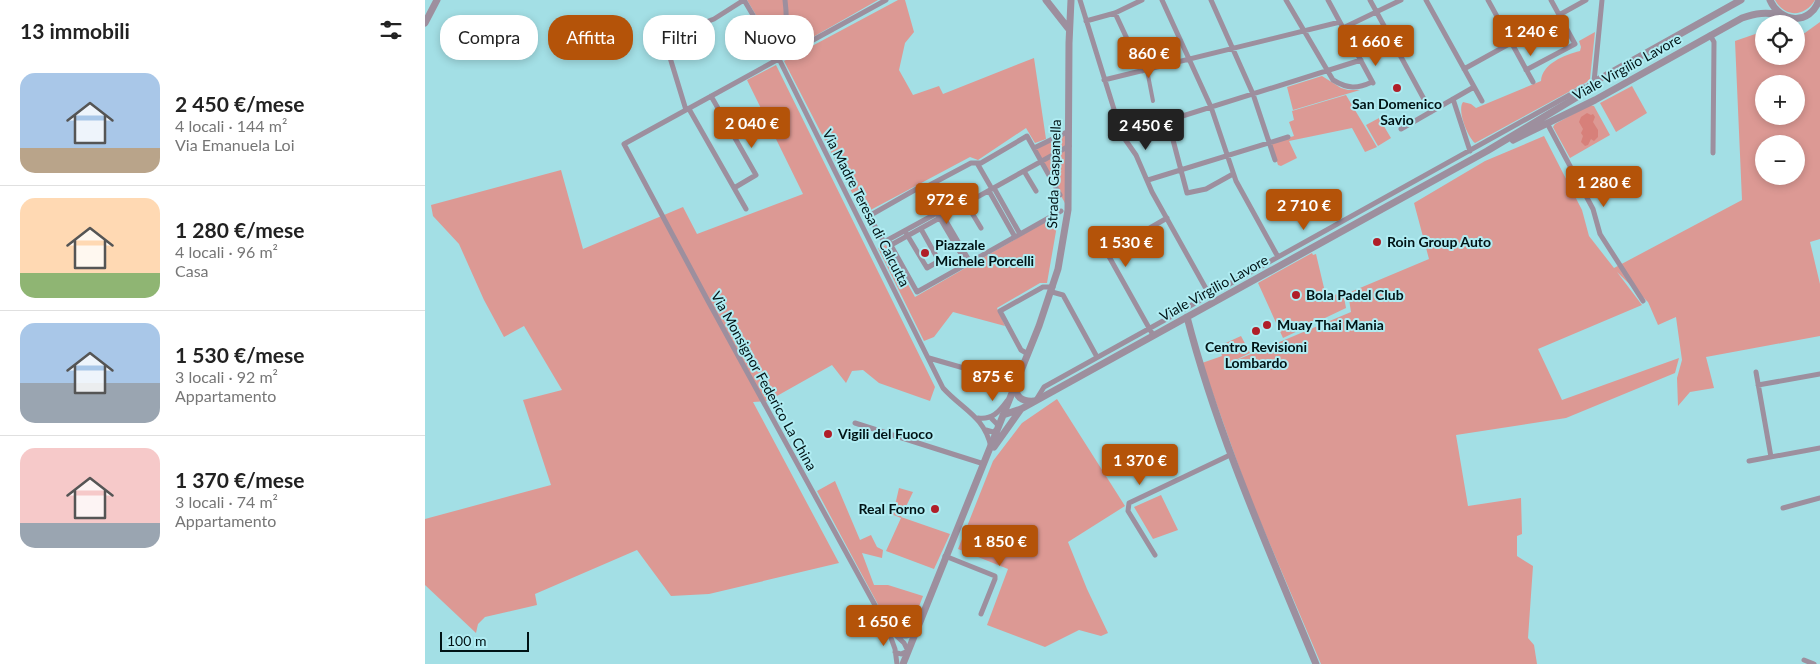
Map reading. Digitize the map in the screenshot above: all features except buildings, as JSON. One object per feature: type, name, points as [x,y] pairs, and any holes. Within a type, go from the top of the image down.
[{"type":"street","points":[[425,23],[437,0]]},
{"type":"street","points":[[744,0],[714,19],[664,38],[687,109],[746,208]]},
{"type":"street","name":"Via Madre Teresa di Calcutta","points":[[744,0],[753,15]]},
{"type":"street","points":[[785,0],[786,15]]},
{"type":"street","points":[[814,40],[886,0]]},
{"type":"street","points":[[1046,0],[1068,28]]},
{"type":"street","name":"Strada Gaspanella","points":[[1067,0],[1069,43]]},
{"type":"street","name":"Strada Gaspanella","points":[[985,461],[1052,290],[1063,246],[1069,210],[1069,43],[1071,0]]},
{"type":"street","points":[[1080,0],[1123,135],[1137,155],[1152,192],[1209,294]]},
{"type":"street","points":[[1086,21],[1115,13],[1142,0]]},
{"type":"street","points":[[1162,0],[1211,107],[1236,181],[1278,257]]},
{"type":"street","points":[[1211,0],[1253,94],[1275,160]]},
{"type":"street","points":[[1286,0],[1333,80],[1342,86],[1353,88],[1373,82],[1328,0]]},
{"type":"street","points":[[1370,0],[1431,112]]},
{"type":"street","points":[[1343,28],[1401,0]]},
{"type":"street","points":[[1426,0],[1482,101]]},
{"type":"street","points":[[1488,0],[1533,82]]},
{"type":"street","points":[[1527,70],[1575,44],[1551,0]]},
{"type":"street","points":[[1559,15],[1586,0]]},
{"type":"street","points":[[929,358],[1016,383],[1015,388],[1018,397],[1027,402],[1037,400],[1044,387],[1593,82],[1602,0]]},
{"type":"street","name":"Viale Virgilio Lavore","points":[[1003,415],[1021,409],[1487,151],[1577,97],[1593,82],[1741,0]]},
{"type":"street","points":[[1770,0],[1773,8],[1781,14]]},
{"type":"street","name":"Viale Virgilio Lavore","points":[[1487,151],[1595,100],[1742,18],[1766,12],[1792,18],[1805,17],[1814,9],[1819,0]]},
{"type":"street","points":[[1071,9],[1083,9]]},
{"type":"street","points":[[1115,13],[1144,70],[1153,101]]},
{"type":"street","points":[[1104,80],[1340,22]]},
{"type":"street","points":[[1464,69],[1529,32]]},
{"type":"street","points":[[1710,35],[1714,42],[1713,153]]},
{"type":"street","points":[[687,109],[777,60]]},
{"type":"street","name":"Via Madre Teresa di Calcutta","points":[[780,60],[943,388],[956,402],[977,418]]},
{"type":"street","points":[[1123,135],[1361,60]]},
{"type":"street","points":[[1401,129],[1474,87]]},
{"type":"street","points":[[711,96],[756,175],[734,188]]},
{"type":"street","points":[[1453,99],[1469,151]]},
{"type":"street","name":"Via Monsignor Federico La China","points":[[687,109],[623,144],[887,627]]},
{"type":"street","points":[[1168,121],[1187,193],[1206,189],[1233,174]]},
{"type":"street","points":[[1547,124],[1593,209],[1600,234],[1643,301]]},
{"type":"street","points":[[1034,148],[1069,131]]},
{"type":"street","points":[[1060,195],[1041,162],[1027,136],[981,163],[971,163],[869,216],[884,242],[890,243],[906,233],[966,203],[1025,171],[1041,162],[1069,146]]},
{"type":"street","points":[[1148,180],[1288,137]]},
{"type":"street","points":[[977,163],[1018,236]]},
{"type":"street","points":[[1025,171],[1036,190]]},
{"type":"street","points":[[922,188],[968,263]]},
{"type":"street","points":[[966,203],[981,228]]},
{"type":"street","points":[[890,243],[917,292],[1061,211]]},
{"type":"street","points":[[906,233],[921,229],[940,216]]},
{"type":"street","points":[[1153,335],[1107,253],[1167,218]]},
{"type":"street","points":[[906,233],[927,268],[939,261],[921,229]]},
{"type":"street","points":[[1287,252],[1291,259]]},
{"type":"street","points":[[1028,354],[1021,350],[1001,311],[1043,287],[1063,295],[1097,357]]},
{"type":"street","points":[[1187,317],[1196,353],[1230,455],[1316,664]]},
{"type":"street","points":[[1756,372],[1771,457]]},
{"type":"street","points":[[1758,385],[1820,374]]},
{"type":"street","points":[[990,419],[1012,394]]},
{"type":"street","points":[[903,664],[945,556],[985,461],[1021,409]]},
{"type":"street","points":[[977,418],[990,419],[1003,415]]},
{"type":"street","points":[[977,418],[985,430],[991,448]]},
{"type":"street","points":[[985,430],[993,432],[998,430],[997,424],[990,419]]},
{"type":"street","points":[[855,423],[985,461]]},
{"type":"street","points":[[1749,461],[1820,448]]},
{"type":"street","points":[[1155,555],[1128,511],[1129,503],[1230,455]]},
{"type":"street","points":[[1783,508],[1820,498]]},
{"type":"street","points":[[945,556],[995,576],[981,614]]},
{"type":"street","points":[[887,627],[904,643],[908,651]]},
{"type":"street","points":[[887,627],[897,664]]},
{"type":"street","points":[[897,636],[915,634]]},
{"type":"street","points":[[895,652],[901,654],[908,651]]},
{"type":"street","points":[[1804,660],[1813,664]]},
{"type":"shaded area","points":[[747,0],[878,0],[814,36],[814,15],[756,15]]},
{"type":"shaded area","points":[[898,0],[905,0],[914,32],[905,43],[899,70],[913,95],[939,86],[943,94],[1034,58],[1046,139],[1035,143],[1026,128],[978,160],[970,157],[863,214],[784,61],[814,60],[814,45]]},
{"type":"shaded area","points":[[1775,0],[1815,0],[1806,10],[1795,13],[1784,10]]},
{"type":"shaded area","points":[[1820,22],[1820,239],[1810,242],[1820,284],[1820,336],[1706,357],[1714,388],[1690,392],[1678,406],[1677,378],[1682,360],[1676,317],[1658,325],[1648,302],[1617,272],[1642,305],[1538,349],[1562,400],[1679,358],[1675,373],[1566,418],[1456,435],[1468,506],[1521,498],[1522,534],[1517,536],[1517,556],[1533,566],[1528,638],[1534,645],[1537,664],[1321,664],[1249,495],[1202,363],[1222,356],[1219,346],[1241,336],[1250,353],[1227,364],[1351,312],[1348,293],[1429,259],[1414,203],[1485,161],[1544,136],[1582,210],[1589,236],[1614,268],[1742,200],[1735,41],[1755,34],[1755,65],[1805,65],[1805,33]]},
{"type":"shaded area","points":[[1595,32],[1590,79],[1587,82],[1475,143],[1472,140],[1462,117],[1461,106],[1463,102],[1471,104],[1476,108],[1541,81],[1542,75],[1550,65],[1567,55],[1580,51],[1579,41]]},
{"type":"shaded area","points":[[776,65],[935,387],[930,401],[879,383],[863,370],[852,371],[846,383],[832,365],[768,401],[753,402],[839,563],[709,594],[671,596],[637,550],[535,594],[537,605],[485,617],[478,624],[476,633],[425,585],[425,519],[551,485],[523,400],[562,390],[524,326],[504,337],[484,300],[459,244],[433,216],[431,205],[561,170],[583,249],[683,207],[697,234],[803,194],[747,80]]},
{"type":"shaded area","points":[[1322,76],[1341,88],[1360,90],[1293,110],[1287,87]]},
{"type":"shaded area","points":[[1632,86],[1647,113],[1616,132],[1600,103]]},
{"type":"shaded area","points":[[1346,95],[1377,147],[1365,152],[1352,128],[1289,141],[1297,158],[1281,166],[1278,165],[1271,143],[1294,136],[1289,122],[1294,120],[1292,111]]},
{"type":"shaded area","points":[[1590,105],[1594,106],[1610,135],[1570,158],[1553,127],[1555,124]]},
{"type":"shaded area","points":[[1587,113],[1593,114],[1595,117],[1593,122],[1598,130],[1598,137],[1594,141],[1591,139],[1588,145],[1585,146],[1581,142],[1583,129],[1579,122],[1581,117]]},
{"type":"shaded area","points":[[1379,118],[1391,138],[1378,146],[1366,125]]},
{"type":"shaded area","points":[[1068,133],[1066,205],[1035,148]]},
{"type":"shaded area","points":[[1059,214],[1047,283],[1040,283],[997,308],[1005,326],[953,312],[934,337],[924,341],[878,248],[886,245],[915,297]]},
{"type":"shaded area","name":"Bola Padel Club","points":[[1312,253],[1313,255],[1316,254],[1325,292],[1329,297],[1343,292],[1346,308],[1283,338],[1258,283]]},
{"type":"shaded area","points":[[1057,399],[1125,506],[1068,542],[1087,589],[1108,633],[1101,636],[1079,630],[1045,647],[987,625],[1008,569],[958,549],[993,461],[1022,423]]},
{"type":"shaded area","points":[[835,481],[860,540],[871,535],[877,547],[883,550],[882,558],[862,553],[874,585],[888,585],[923,596],[911,628],[903,633],[896,632],[889,625],[817,491]]},
{"type":"shaded area","points":[[899,488],[913,492],[901,517],[950,534],[934,569],[886,551],[901,518],[891,514]]},
{"type":"shaded area","points":[[1161,495],[1178,530],[1153,539],[1134,507]]},
{"type":"place","name":"San Domenico Savio","points":[[1397,88]]},
{"type":"place","name":"Roin Group Auto","points":[[1377,242]]},
{"type":"place","name":"Piazzale Michele Porcelli","points":[[925,253]]},
{"type":"place","name":"Bola Padel Club","points":[[1296,295]]},
{"type":"place","name":"Muay Thai Mania","points":[[1267,325]]},
{"type":"place","name":"Centro Revisioni Lombardo","points":[[1256,331]]},
{"type":"place","name":"Vigili del Fuoco","points":[[828,434]]},
{"type":"place","name":"Real Forno","points":[[935,509]]}]
